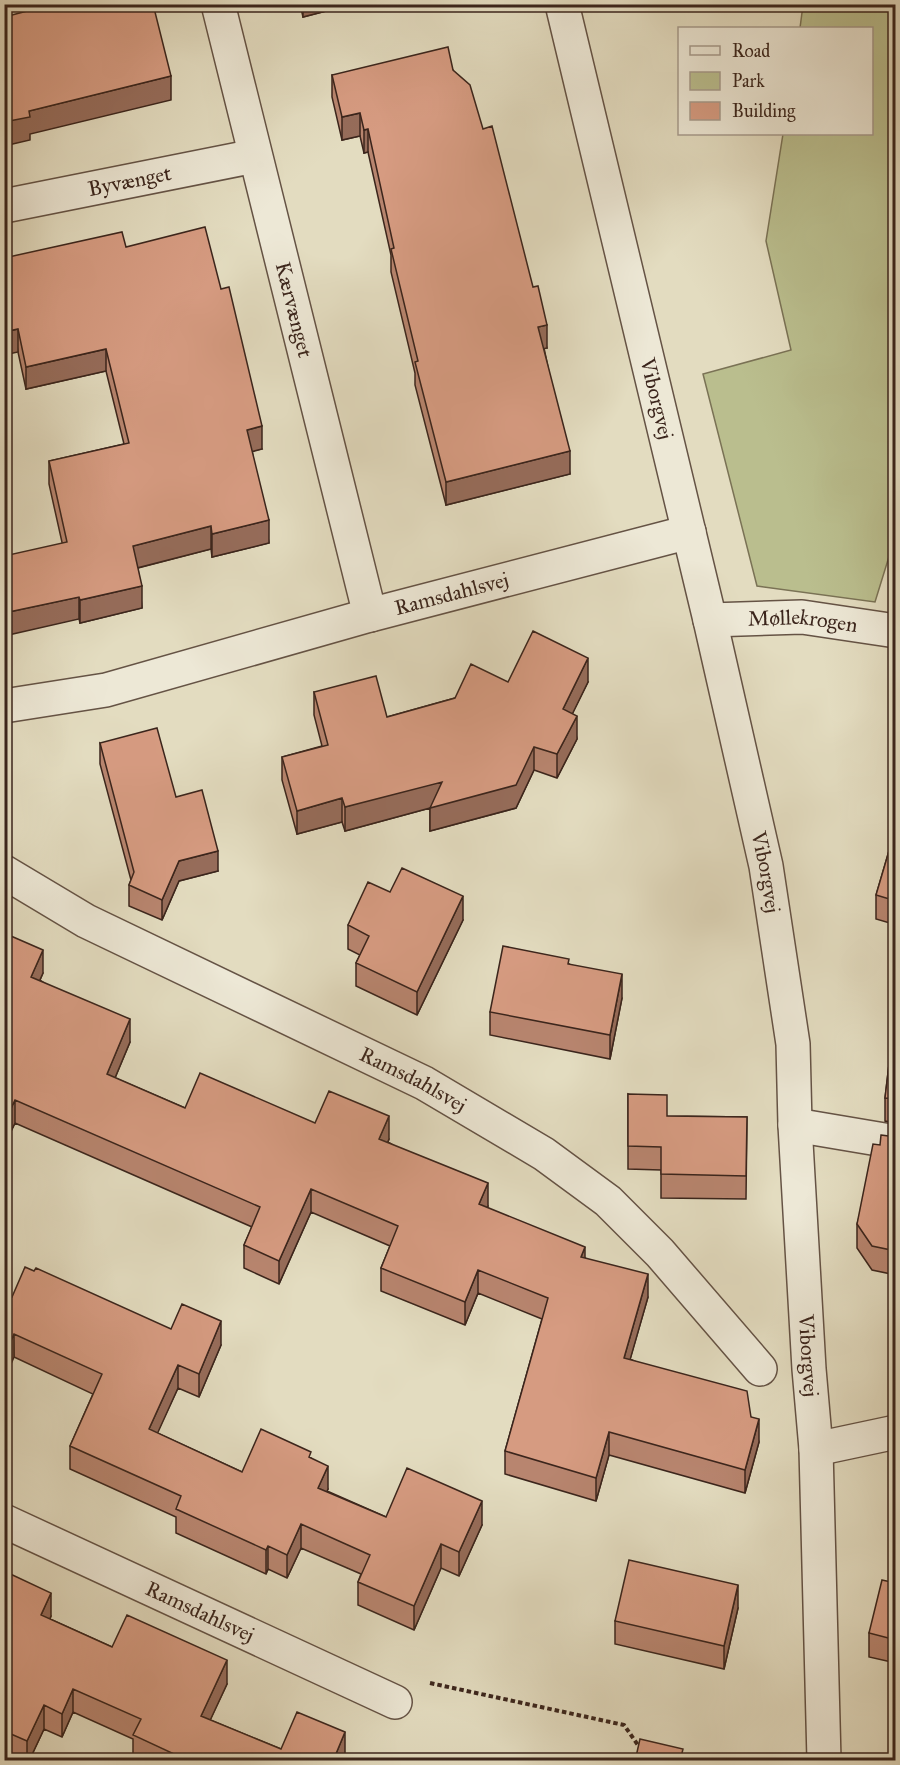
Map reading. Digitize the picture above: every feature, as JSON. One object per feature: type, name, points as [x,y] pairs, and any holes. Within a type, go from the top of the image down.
[{"type":"street","name":"Kærvænget","points":[[218,4],[370,615]]},
{"type":"street","name":"Viborgvej","points":[[562,4],[710,620],[766,866],[793,1044],[795,1125],[809,1369],[816,1449],[824,1761]]},
{"type":"street","name":"Byvænget","points":[[4,206],[255,156]]},
{"type":"street","name":"Ramsdahlsvej","points":[[4,706],[106,690],[370,615],[689,532]]},
{"type":"street","name":"Møllekrogen","points":[[710,620],[802,617],[896,631]]},
{"type":"street","name":"Ramsdahlsvej","points":[[4,872],[86,921],[424,1083],[544,1154],[608,1201],[660,1253],[760,1369]]},
{"type":"street","points":[[795,1125],[896,1142]]},
{"type":"street","points":[[816,1449],[896,1432]]},
{"type":"street","name":"Ramsdahlsvej","points":[[4,1521],[395,1702]]},
{"type":"path","points":[[395,1702],[432,1682],[624,1725],[643,1752]]},
{"type":"green space","points":[[803,5],[895,5],[896,534],[875,602],[757,586],[703,374],[791,350],[766,241],[783,135],[873,135],[873,27],[800,27]]},
{"type":"building","points":[[4,4],[6,4],[8,16],[54,4],[153,4],[171,76],[29,111],[30,117],[4,122]]},
{"type":"building","points":[[448,47],[453,70],[470,85],[483,129],[492,126],[533,287],[538,286],[547,325],[538,327],[570,451],[446,482],[415,362],[418,361],[391,249],[394,248],[368,129],[364,130],[360,113],[342,117],[332,75]]},
{"type":"building","points":[[205,227],[221,289],[229,287],[262,426],[247,430],[269,520],[212,534],[211,526],[133,546],[142,586],[80,600],[79,597],[4,613],[4,556],[67,542],[49,461],[129,443],[106,349],[26,367],[18,329],[4,332],[4,258],[122,232],[126,247]]},
{"type":"building","points":[[533,631],[588,658],[563,709],[577,716],[557,754],[534,747],[516,785],[430,808],[442,782],[345,807],[342,798],[297,811],[282,757],[328,745],[314,692],[376,676],[387,717],[455,698],[471,664],[508,682]]},
{"type":"building","points":[[896,726],[896,745],[892,744]]},
{"type":"building","points":[[157,728],[176,797],[202,790],[218,851],[179,861],[162,900],[129,885],[134,872],[100,743]]},
{"type":"building","points":[[896,827],[896,901],[876,895]]},
{"type":"building","points":[[402,868],[463,896],[417,992],[356,963],[369,936],[348,925],[368,882],[390,892]]},
{"type":"building","points":[[896,902],[896,924],[890,923]]},
{"type":"building","points":[[4,933],[43,950],[31,977],[130,1019],[107,1074],[185,1108],[200,1073],[315,1123],[329,1091],[389,1116],[379,1139],[488,1183],[479,1204],[585,1247],[581,1257],[648,1274],[624,1358],[747,1391],[751,1417],[759,1419],[745,1470],[609,1432],[596,1478],[505,1451],[548,1298],[478,1270],[465,1302],[381,1268],[398,1226],[311,1189],[279,1261],[244,1245],[260,1207],[15,1100],[4,1123]]},
{"type":"building","points":[[503,946],[569,959],[568,964],[622,974],[610,1035],[490,1012]]},
{"type":"building","points":[[896,1005],[896,1099],[885,1098]]},
{"type":"building","points":[[628,1094],[667,1095],[667,1116],[747,1117],[746,1176],[661,1174],[661,1147],[628,1146]]},
{"type":"building","points":[[881,1135],[896,1137],[896,1251],[872,1246],[857,1224],[873,1144],[880,1145]]},
{"type":"building","points":[[25,1267],[34,1271],[36,1268],[171,1329],[182,1304],[221,1321],[199,1374],[178,1365],[149,1429],[242,1472],[261,1429],[311,1452],[309,1457],[328,1466],[318,1488],[386,1517],[407,1468],[482,1501],[459,1552],[441,1544],[414,1606],[358,1582],[370,1555],[301,1524],[287,1555],[268,1546],[266,1550],[176,1509],[181,1496],[70,1446],[102,1374],[14,1334],[4,1356],[4,1294],[12,1297]]},
{"type":"building","points":[[629,1560],[738,1585],[724,1646],[615,1621]]},
{"type":"building","points":[[4,1571],[51,1593],[41,1615],[112,1647],[127,1615],[227,1660],[201,1716],[281,1749],[297,1712],[345,1732],[333,1761],[189,1761],[133,1735],[141,1719],[73,1689],[62,1714],[44,1705],[27,1741],[4,1731]]},
{"type":"building","points":[[882,1580],[896,1583],[896,1640],[869,1633]]},
{"type":"building","points":[[640,1739],[683,1749],[680,1761],[635,1761]]}]
